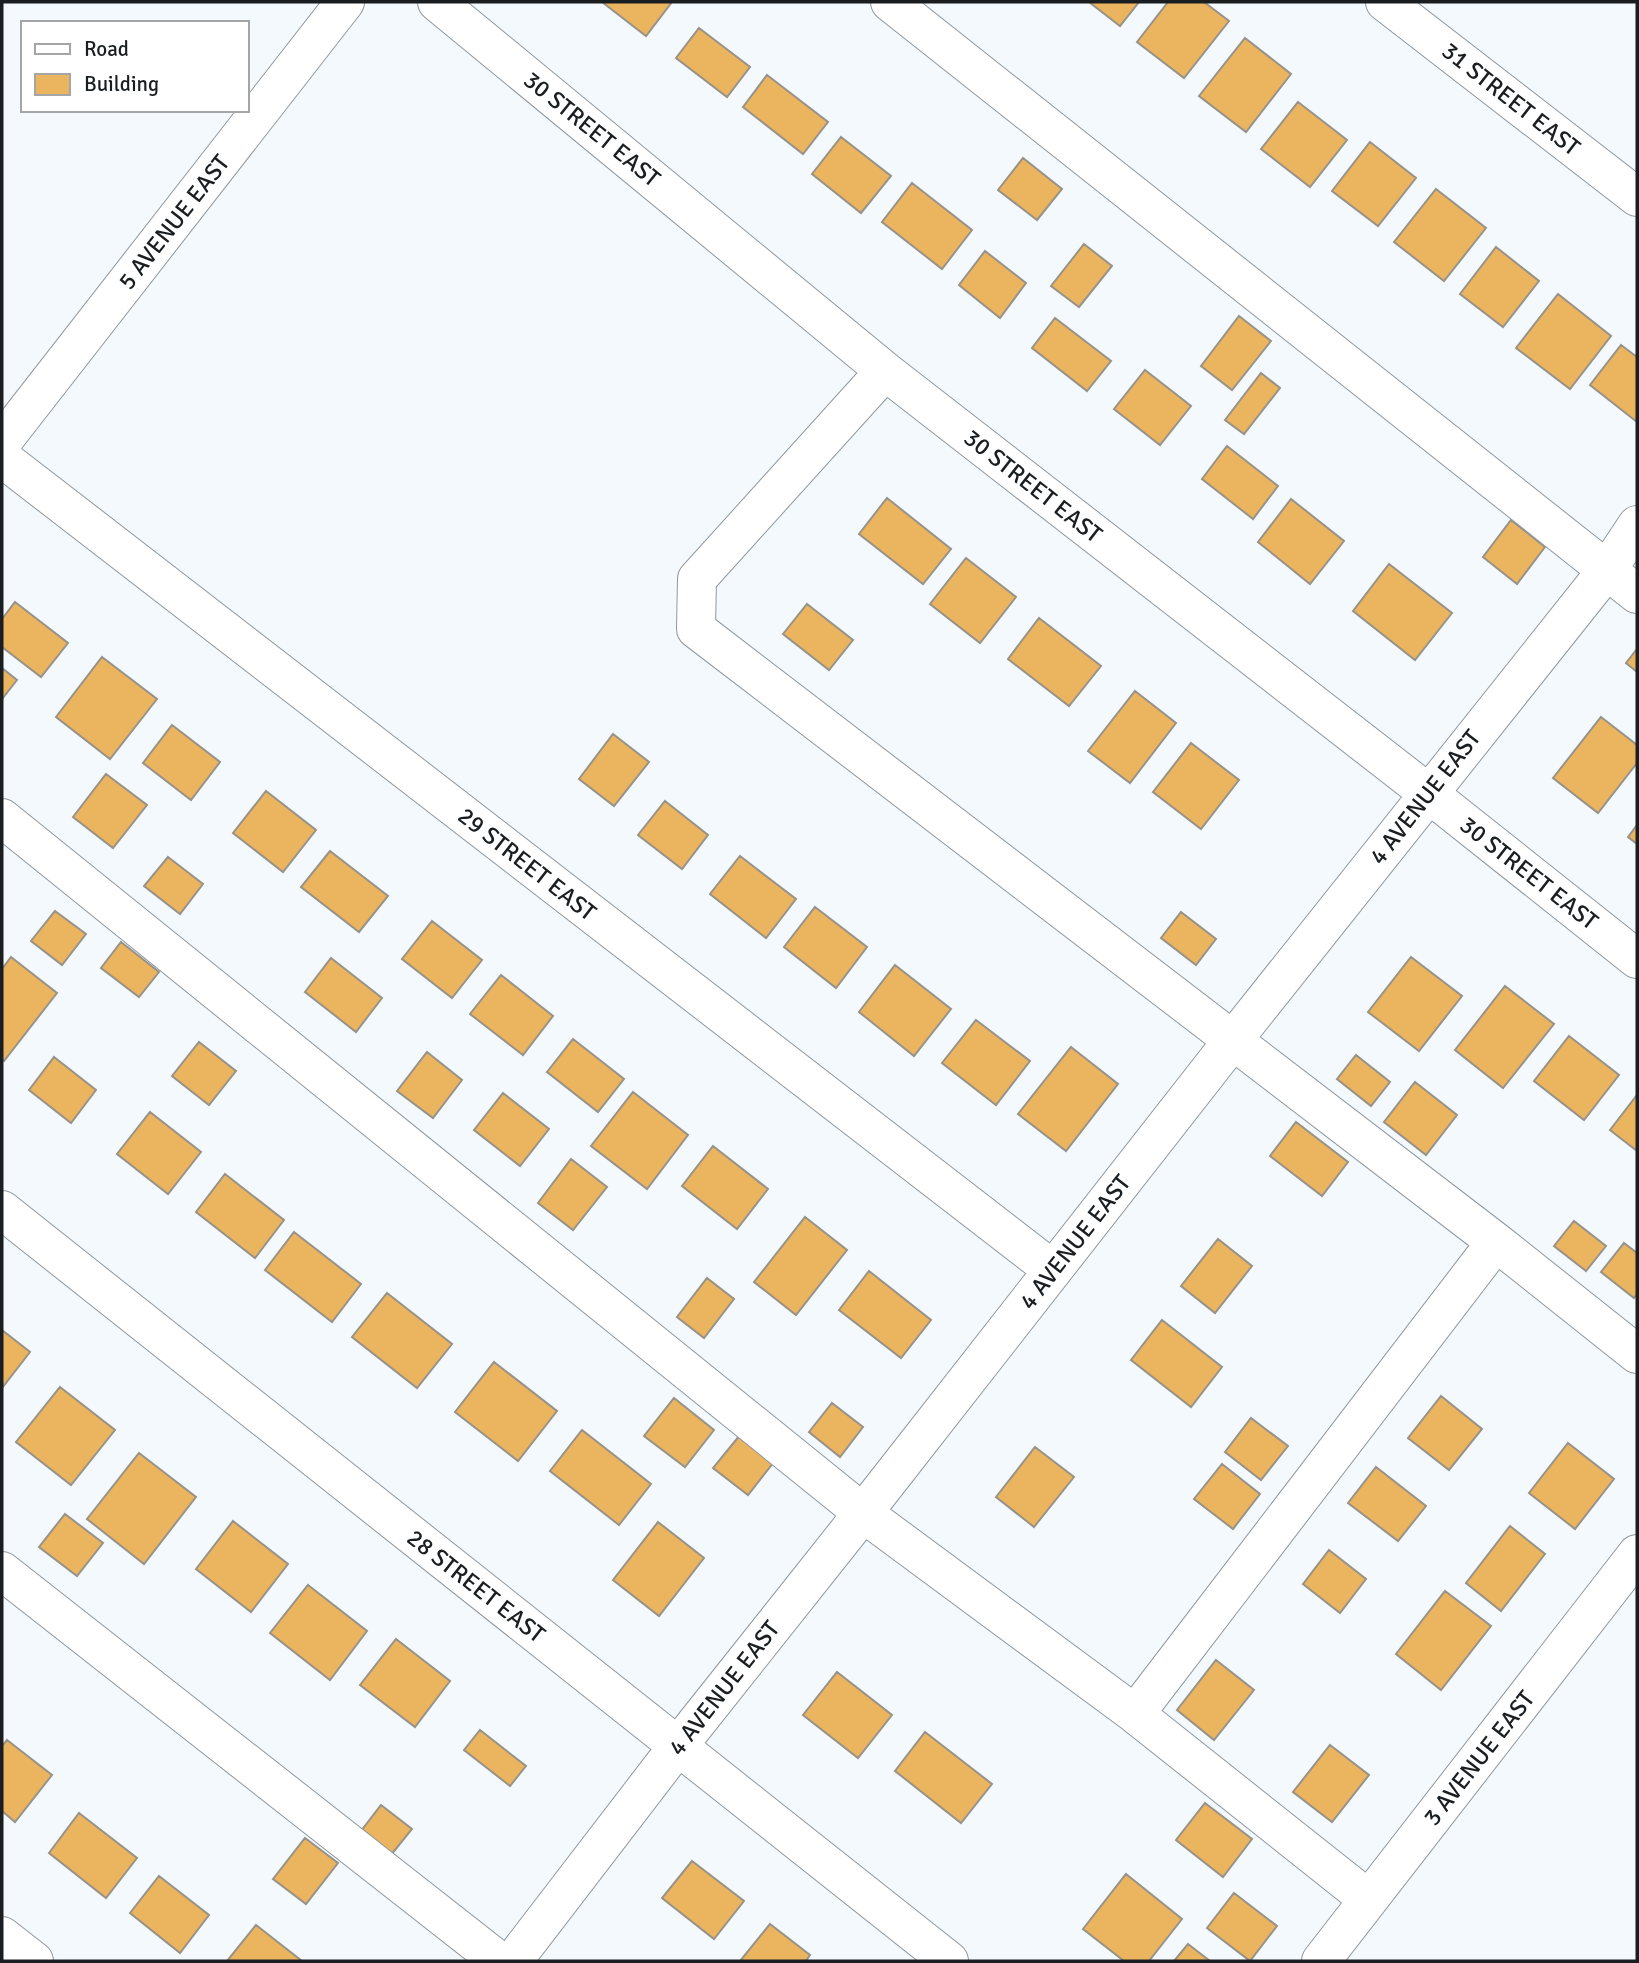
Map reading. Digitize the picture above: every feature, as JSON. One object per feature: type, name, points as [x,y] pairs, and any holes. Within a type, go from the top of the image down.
[{"type":"street","name":"5 AVENUE EAST","points":[[2,442],[345,2]]},
{"type":"street","name":"30 STREET EAST","points":[[436,2],[886,371],[1637,959]]},
{"type":"street","points":[[890,2],[1637,594]]},
{"type":"street","name":"31 STREET EAST","points":[[1385,2],[1637,197]]},
{"type":"street","points":[[886,371],[697,579],[696,629],[1637,1353]]},
{"type":"street","name":"29 STREET EAST","points":[[2,458],[1053,1270]]},
{"type":"street","name":"4 AVENUE EAST","points":[[513,1961],[678,1746],[1233,1040],[1607,570],[1637,525]]},
{"type":"street","points":[[2,818],[863,1513],[1135,1714],[1368,1899]]},
{"type":"street","name":"28 STREET EAST","points":[[2,1210],[949,1961]]},
{"type":"street","points":[[1135,1714],[1496,1242]]},
{"type":"street","name":"3 AVENUE EAST","points":[[1321,1961],[1637,1554]]},
{"type":"street","points":[[2,1571],[499,1961]]},
{"type":"street","points":[[2,1936],[34,1961]]},
{"type":"building","points":[[602,2],[672,2],[646,36]]},
{"type":"building","points":[[1089,2],[1139,2],[1120,26]]},
{"type":"building","points":[[1168,2],[1204,2],[1229,21],[1184,78],[1137,42]]},
{"type":"building","points":[[699,28],[750,67],[727,97],[676,58]]},
{"type":"building","points":[[1245,38],[1291,74],[1246,132],[1199,96]]},
{"type":"building","points":[[767,75],[828,122],[803,154],[743,107]]},
{"type":"building","points":[[1298,102],[1347,140],[1310,187],[1261,149]]},
{"type":"building","points":[[841,137],[891,176],[861,213],[812,174]]},
{"type":"building","points":[[1370,142],[1416,178],[1378,226],[1332,191]]},
{"type":"building","points":[[1023,158],[1062,189],[1037,220],[998,190]]},
{"type":"building","points":[[912,183],[972,230],[942,269],[882,222]]},
{"type":"building","points":[[1436,189],[1486,228],[1444,281],[1394,242]]},
{"type":"building","points":[[1084,244],[1112,266],[1079,307],[1051,286]]},
{"type":"building","points":[[1496,247],[1539,281],[1503,327],[1460,294]]},
{"type":"building","points":[[985,251],[1026,283],[1000,318],[959,285]]},
{"type":"building","points":[[1558,294],[1611,336],[1570,389],[1516,348]]},
{"type":"building","points":[[1239,316],[1271,341],[1232,390],[1201,366]]},
{"type":"building","points":[[1055,318],[1111,361],[1087,391],[1032,348]]},
{"type":"building","points":[[1621,345],[1637,357],[1637,422],[1590,385]]},
{"type":"building","points":[[1145,370],[1191,406],[1160,445],[1114,409]]},
{"type":"building","points":[[1261,373],[1280,388],[1244,434],[1225,420]]},
{"type":"building","points":[[1227,446],[1278,486],[1253,519],[1202,479]]},
{"type":"building","points":[[887,498],[951,549],[923,584],[859,534]]},
{"type":"building","points":[[1291,499],[1344,541],[1310,584],[1258,542]]},
{"type":"building","points":[[1511,520],[1545,547],[1517,584],[1483,557]]},
{"type":"building","points":[[966,558],[1016,597],[980,643],[930,604]]},
{"type":"building","points":[[1389,564],[1452,613],[1415,660],[1353,611]]},
{"type":"building","points":[[15,602],[68,643],[41,677],[2,647],[2,619]]},
{"type":"building","points":[[807,604],[853,640],[829,670],[783,634]]},
{"type":"building","points":[[1039,618],[1101,666],[1069,706],[1008,659]]},
{"type":"building","points":[[1637,649],[1637,672],[1626,663]]},
{"type":"building","points":[[102,657],[157,699],[110,759],[56,717]]},
{"type":"building","points":[[2,668],[17,680],[2,699]]},
{"type":"building","points":[[1135,691],[1176,723],[1130,783],[1088,751]]},
{"type":"building","points":[[1601,717],[1637,745],[1637,763],[1598,813],[1553,778]]},
{"type":"building","points":[[172,725],[220,762],[191,800],[143,763]]},
{"type":"building","points":[[613,734],[649,762],[614,806],[579,779]]},
{"type":"building","points":[[1191,743],[1239,780],[1201,829],[1153,792]]},
{"type":"building","points":[[106,774],[147,805],[113,848],[73,817]]},
{"type":"building","points":[[266,791],[316,830],[283,872],[233,833]]},
{"type":"building","points":[[665,801],[708,835],[682,869],[638,835]]},
{"type":"building","points":[[1637,825],[1637,844],[1628,837]]},
{"type":"building","points":[[330,851],[388,896],[359,932],[301,887]]},
{"type":"building","points":[[740,856],[796,899],[766,938],[710,894]]},
{"type":"building","points":[[168,857],[203,884],[180,914],[144,886]]},
{"type":"building","points":[[815,907],[867,947],[836,988],[784,947]]},
{"type":"building","points":[[55,911],[86,934],[62,965],[31,941]]},
{"type":"building","points":[[1181,912],[1216,939],[1196,965],[1161,938]]},
{"type":"building","points":[[432,921],[482,960],[452,998],[402,959]]},
{"type":"building","points":[[121,942],[159,972],[139,997],[101,968]]},
{"type":"building","points":[[11,957],[57,993],[4,1061],[2,969]]},
{"type":"building","points":[[1411,957],[1462,996],[1419,1051],[1368,1012]]},
{"type":"building","points":[[331,958],[382,998],[356,1032],[305,992]]},
{"type":"building","points":[[895,965],[951,1009],[914,1056],[859,1012]]},
{"type":"building","points":[[501,975],[553,1016],[523,1055],[470,1014]]},
{"type":"building","points":[[1505,986],[1554,1024],[1503,1088],[1455,1050]]},
{"type":"building","points":[[976,1020],[1030,1061],[996,1105],[942,1063]]},
{"type":"building","points":[[1569,1036],[1619,1075],[1584,1120],[1534,1081]]},
{"type":"building","points":[[573,1039],[624,1079],[598,1112],[547,1072]]},
{"type":"building","points":[[199,1042],[236,1071],[209,1105],[172,1076]]},
{"type":"building","points":[[1071,1047],[1118,1084],[1066,1151],[1018,1114]]},
{"type":"building","points":[[427,1052],[462,1080],[433,1118],[397,1091]]},
{"type":"building","points":[[1356,1055],[1390,1082],[1371,1106],[1337,1079]]},
{"type":"building","points":[[54,1057],[96,1090],[71,1123],[29,1090]]},
{"type":"building","points":[[1415,1082],[1457,1115],[1426,1155],[1384,1122]]},
{"type":"building","points":[[633,1092],[688,1135],[647,1189],[591,1146]]},
{"type":"building","points":[[503,1093],[549,1129],[520,1166],[474,1130]]},
{"type":"building","points":[[1637,1095],[1637,1151],[1610,1130]]},
{"type":"building","points":[[150,1112],[201,1152],[168,1194],[117,1154]]},
{"type":"building","points":[[1296,1122],[1348,1162],[1322,1196],[1270,1156]]},
{"type":"building","points":[[713,1146],[768,1189],[737,1229],[682,1186]]},
{"type":"building","points":[[571,1159],[607,1187],[573,1230],[538,1203]]},
{"type":"building","points":[[225,1174],[284,1220],[255,1258],[196,1212]]},
{"type":"building","points":[[805,1217],[847,1250],[796,1315],[754,1282]]},
{"type":"building","points":[[1574,1221],[1606,1246],[1586,1271],[1554,1246]]},
{"type":"building","points":[[294,1232],[361,1284],[332,1322],[265,1270]]},
{"type":"building","points":[[1218,1239],[1252,1266],[1215,1313],[1181,1286]]},
{"type":"building","points":[[1624,1243],[1637,1253],[1637,1294],[1634,1298],[1601,1272]]},
{"type":"building","points":[[869,1271],[931,1320],[901,1358],[839,1310]]},
{"type":"building","points":[[707,1278],[734,1299],[704,1338],[677,1317]]},
{"type":"building","points":[[387,1293],[452,1344],[417,1388],[352,1337]]},
{"type":"building","points":[[1162,1320],[1222,1367],[1191,1407],[1131,1360]]},
{"type":"building","points":[[2,1330],[30,1352],[2,1388]]},
{"type":"building","points":[[494,1362],[557,1411],[518,1461],[455,1412]]},
{"type":"building","points":[[60,1387],[115,1430],[71,1485],[16,1442]]},
{"type":"building","points":[[1441,1396],[1482,1429],[1449,1470],[1408,1438]]},
{"type":"building","points":[[674,1398],[714,1430],[685,1467],[644,1436]]},
{"type":"building","points":[[832,1403],[863,1427],[840,1457],[809,1432]]},
{"type":"building","points":[[1251,1418],[1288,1446],[1261,1480],[1225,1452]]},
{"type":"building","points":[[582,1430],[651,1484],[619,1525],[550,1471]]},
{"type":"building","points":[[740,1435],[774,1462],[748,1495],[713,1468]]},
{"type":"building","points":[[1568,1443],[1614,1479],[1575,1529],[1529,1493]]},
{"type":"building","points":[[1035,1447],[1074,1477],[1034,1527],[996,1497]]},
{"type":"building","points":[[139,1453],[196,1497],[144,1564],[87,1519]]},
{"type":"building","points":[[1222,1464],[1260,1494],[1233,1529],[1194,1499]]},
{"type":"building","points":[[1376,1467],[1426,1506],[1398,1541],[1348,1503]]},
{"type":"building","points":[[65,1514],[103,1543],[77,1576],[39,1547]]},
{"type":"building","points":[[233,1521],[288,1564],[251,1612],[196,1569]]},
{"type":"building","points":[[658,1522],[704,1558],[659,1616],[613,1580]]},
{"type":"building","points":[[1510,1526],[1545,1554],[1501,1611],[1466,1583]]},
{"type":"building","points":[[1329,1550],[1366,1579],[1340,1613],[1303,1584]]},
{"type":"building","points":[[308,1585],[367,1631],[330,1680],[270,1633]]},
{"type":"building","points":[[1445,1591],[1491,1626],[1441,1690],[1396,1654]]},
{"type":"building","points":[[396,1639],[450,1681],[415,1727],[360,1685]]},
{"type":"building","points":[[1216,1660],[1254,1690],[1214,1740],[1177,1710]]},
{"type":"building","points":[[837,1672],[892,1715],[858,1758],[803,1715]]},
{"type":"building","points":[[480,1730],[526,1766],[510,1786],[464,1750]]},
{"type":"building","points":[[925,1732],[992,1784],[961,1823],[895,1771]]},
{"type":"building","points":[[7,1740],[52,1775],[15,1822],[2,1811],[2,1746]]},
{"type":"building","points":[[1330,1745],[1369,1775],[1332,1822],[1293,1792]]},
{"type":"building","points":[[1205,1803],[1252,1839],[1223,1877],[1176,1840]]},
{"type":"building","points":[[381,1805],[412,1829],[391,1855],[361,1831]]},
{"type":"building","points":[[79,1813],[137,1858],[106,1898],[49,1853]]},
{"type":"building","points":[[305,1838],[338,1863],[306,1904],[273,1879]]},
{"type":"building","points":[[692,1861],[744,1901],[714,1939],[662,1898]]},
{"type":"building","points":[[1126,1874],[1182,1919],[1149,1961],[1124,1961],[1083,1929]]},
{"type":"building","points":[[159,1876],[209,1915],[180,1953],[130,1913]]},
{"type":"building","points":[[1234,1893],[1277,1926],[1250,1961],[1207,1928]]},
{"type":"building","points":[[770,1924],[810,1955],[806,1961],[740,1961]]},
{"type":"building","points":[[256,1925],[302,1961],[227,1961]]},
{"type":"building","points":[[1188,1944],[1210,1961],[1174,1961]]}]
